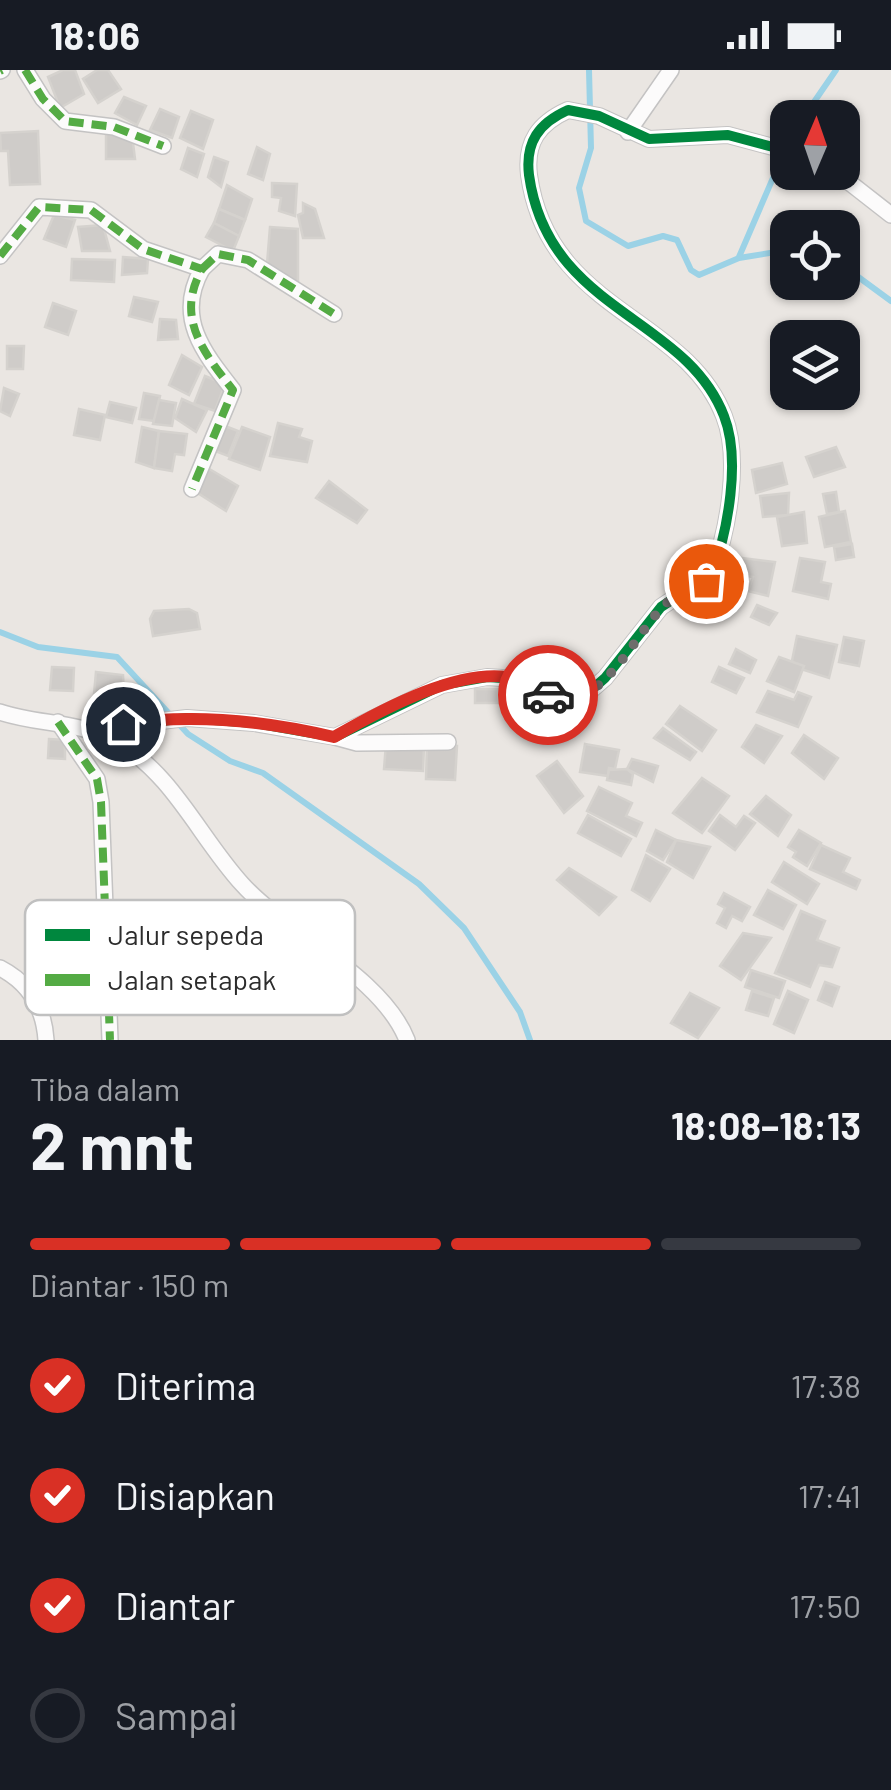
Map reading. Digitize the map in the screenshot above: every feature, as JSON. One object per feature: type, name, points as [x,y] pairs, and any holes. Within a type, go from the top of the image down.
[{"type":"street","points":[[25,70],[42,99],[66,122],[114,127],[163,146]]},
{"type":"street","points":[[628,132],[671,70]]},
{"type":"street","points":[[334,737],[368,717],[458,680],[519,679],[560,700],[582,698],[605,678],[661,607],[706,581],[717,560],[731,455],[725,418],[706,384],[598,295],[570,266],[540,224],[528,164],[532,141],[540,126],[568,110],[592,114],[628,132],[672,140],[728,134],[770,145]]},
{"type":"street","points":[[859,190],[891,215]]},
{"type":"street","points":[[0,256],[40,207],[81,207],[102,216],[143,249],[202,269]]},
{"type":"street","points":[[192,488],[233,390],[192,329],[191,297],[202,269],[218,254],[248,260],[334,314]]},
{"type":"street","points":[[0,712],[28,721],[92,729],[120,744],[148,767],[202,826],[243,885],[261,900]]},
{"type":"street","points":[[92,729],[187,718],[254,723],[357,743],[448,742]]},
{"type":"street","points":[[58,722],[96,779],[101,802],[105,900]]},
{"type":"street","points":[[0,968],[25,987]]},
{"type":"street","points":[[355,978],[402,1026],[407,1040]]},
{"type":"street","points":[[42,1015],[46,1040]]},
{"type":"street","points":[[109,1015],[110,1040]]},
{"type":"building","points":[[63,70],[75,70],[84,94],[60,108],[48,77]]},
{"type":"building","points":[[97,70],[108,70],[121,89],[98,103],[83,79]]},
{"type":"building","points":[[124,97],[146,106],[137,125],[115,113]]},
{"type":"building","points":[[160,109],[179,117],[172,138],[150,130]]},
{"type":"building","points":[[191,111],[213,120],[203,149],[180,138]]},
{"type":"building","points":[[38,131],[40,184],[10,185],[8,151],[1,151],[0,133]]},
{"type":"building","points":[[106,132],[132,135],[135,159],[106,159]]},
{"type":"building","points":[[257,147],[270,154],[263,180],[248,174]]},
{"type":"building","points":[[188,148],[204,154],[197,177],[181,169]]},
{"type":"building","points":[[214,157],[228,162],[221,187],[208,177]]},
{"type":"building","points":[[272,183],[297,184],[295,216],[279,211],[281,198],[272,197]]},
{"type":"building","points":[[227,185],[252,199],[245,220],[219,209]]},
{"type":"building","points":[[303,203],[315,209],[324,238],[303,238],[298,215],[303,213]]},
{"type":"building","points":[[219,209],[245,220],[239,236],[214,223]]},
{"type":"building","points":[[54,215],[75,220],[66,247],[44,239]]},
{"type":"building","points":[[214,223],[239,236],[233,251],[206,237]]},
{"type":"building","points":[[103,225],[110,251],[82,251],[78,227]]},
{"type":"building","points":[[270,227],[298,229],[298,286],[267,264]]},
{"type":"building","points":[[123,257],[148,259],[147,273],[122,275]]},
{"type":"building","points":[[72,259],[115,260],[114,282],[71,280]]},
{"type":"building","points":[[134,297],[158,302],[152,322],[129,316]]},
{"type":"building","points":[[53,303],[76,311],[68,335],[45,327]]},
{"type":"building","points":[[160,319],[176,320],[178,339],[158,340]]},
{"type":"building","points":[[7,346],[24,346],[23,369],[7,369]]},
{"type":"building","points":[[182,355],[202,367],[189,395],[169,385]]},
{"type":"building","points":[[205,376],[225,384],[215,411],[194,404]]},
{"type":"building","points":[[4,388],[19,394],[10,416],[0,411]]},
{"type":"building","points":[[144,393],[160,396],[155,421],[139,419]]},
{"type":"building","points":[[182,399],[207,410],[196,432],[175,418]]},
{"type":"building","points":[[159,400],[176,403],[172,426],[153,424]]},
{"type":"building","points":[[110,402],[136,408],[132,423],[106,417]]},
{"type":"building","points":[[79,409],[105,415],[100,440],[74,435]]},
{"type":"building","points":[[278,423],[302,429],[299,437],[312,441],[307,462],[270,456]]},
{"type":"building","points":[[220,424],[238,431],[228,456],[210,449]]},
{"type":"building","points":[[142,427],[159,431],[154,468],[136,462]]},
{"type":"building","points":[[242,427],[270,437],[260,470],[229,459]]},
{"type":"building","points":[[159,431],[187,434],[184,455],[175,454],[172,471],[154,468]]},
{"type":"building","points":[[836,447],[845,467],[814,477],[806,457]]},
{"type":"building","points":[[782,463],[787,484],[756,493],[752,470]]},
{"type":"building","points":[[206,467],[238,486],[226,511],[193,490]]},
{"type":"building","points":[[329,481],[367,510],[357,523],[316,498]]},
{"type":"building","points":[[836,492],[839,512],[827,514],[823,494]]},
{"type":"building","points":[[789,493],[788,515],[763,517],[760,496]]},
{"type":"building","points":[[845,511],[851,542],[825,547],[819,517]]},
{"type":"building","points":[[804,512],[807,543],[782,546],[777,517]]},
{"type":"building","points":[[852,544],[854,557],[836,560],[834,547]]},
{"type":"building","points":[[742,558],[775,562],[768,596],[748,591],[753,577],[740,575]]},
{"type":"building","points":[[800,558],[825,562],[821,582],[831,584],[828,599],[793,591]]},
{"type":"building","points":[[757,605],[777,613],[769,625],[751,617]]},
{"type":"building","points":[[189,609],[197,613],[200,629],[153,636],[150,619],[154,611]]},
{"type":"building","points":[[797,636],[837,645],[829,678],[791,666]]},
{"type":"building","points":[[844,637],[864,641],[859,666],[839,662]]},
{"type":"building","points":[[736,649],[756,660],[750,673],[729,664]]},
{"type":"building","points":[[779,657],[804,666],[794,692],[767,681]]},
{"type":"building","points":[[52,667],[74,668],[73,691],[50,690]]},
{"type":"building","points":[[719,667],[744,678],[736,693],[712,682]]},
{"type":"building","points":[[96,672],[123,675],[124,695],[94,694]]},
{"type":"building","points":[[475,689],[498,689],[498,703],[475,703]]},
{"type":"building","points":[[768,691],[794,700],[798,692],[811,697],[798,727],[757,712]]},
{"type":"building","points":[[680,706],[716,730],[702,751],[666,724]]},
{"type":"building","points":[[756,725],[782,736],[764,763],[742,747]]},
{"type":"building","points":[[663,728],[696,752],[690,760],[654,738]]},
{"type":"building","points":[[804,735],[838,758],[824,779],[792,753]]},
{"type":"building","points":[[49,739],[65,740],[65,759],[48,758]]},
{"type":"building","points":[[386,744],[424,746],[423,771],[384,769]]},
{"type":"building","points":[[585,744],[619,750],[615,769],[609,768],[608,776],[580,772]]},
{"type":"building","points":[[427,745],[457,746],[455,780],[426,779]]},
{"type":"building","points":[[632,759],[658,766],[653,782],[627,769]]},
{"type":"building","points":[[557,761],[583,796],[564,813],[537,776]]},
{"type":"building","points":[[627,769],[633,774],[631,785],[607,780],[609,770]]},
{"type":"building","points":[[702,778],[729,796],[702,833],[673,813]]},
{"type":"building","points":[[599,787],[632,803],[626,816],[642,823],[636,836],[587,811]]},
{"type":"building","points":[[766,796],[791,815],[778,836],[750,814]]},
{"type":"building","points":[[588,815],[631,839],[621,856],[578,833]]},
{"type":"building","points":[[720,815],[736,827],[744,816],[755,823],[735,850],[709,831]]},
{"type":"building","points":[[656,830],[676,840],[663,860],[647,851]]},
{"type":"building","points":[[799,830],[821,843],[807,866],[793,857],[796,852],[788,847]]},
{"type":"building","points":[[676,840],[710,847],[693,878],[667,862]]},
{"type":"building","points":[[821,845],[850,858],[843,872],[860,880],[856,889],[810,869]]},
{"type":"building","points":[[646,855],[670,869],[650,901],[632,890]]},
{"type":"building","points":[[784,862],[819,884],[807,904],[772,882]]},
{"type":"building","points":[[569,868],[616,897],[599,915],[557,880]]},
{"type":"building","points":[[768,890],[796,905],[783,929],[754,915]]},
{"type":"building","points":[[724,893],[750,907],[742,921],[732,916],[726,928],[717,923],[725,908],[718,904]]},
{"type":"building","points":[[801,911],[825,921],[817,940],[839,948],[832,967],[819,965],[810,987],[775,973]]},
{"type":"building","points":[[743,933],[771,938],[741,980],[720,966]]},
{"type":"building","points":[[751,970],[785,981],[779,998],[745,987]]},
{"type":"building","points":[[825,982],[839,987],[832,1006],[818,1000]]},
{"type":"building","points":[[752,991],[774,998],[768,1016],[746,1010]]},
{"type":"building","points":[[788,991],[808,1000],[794,1033],[774,1024]]},
{"type":"building","points":[[690,993],[719,1008],[698,1038],[671,1023]]},
{"type":"waterway","points":[[589,70],[591,148],[579,188],[586,221],[628,246],[663,236],[677,240],[691,270],[699,275],[739,258],[770,253]]},
{"type":"waterway","points":[[815,100],[836,70]]},
{"type":"waterway","points":[[739,257],[770,185]]},
{"type":"waterway","points":[[860,278],[891,301]]},
{"type":"waterway","points":[[0,632],[38,647],[117,657],[188,734],[230,761],[263,773],[419,884],[464,928],[520,1012],[530,1040]]},
{"type":"marked path","points":[[25,70],[43,99],[65,121],[114,127],[163,146]]},
{"type":"marked path","points":[[0,256],[39,207],[91,210],[143,249],[202,269],[194,286],[192,318],[203,348],[233,390],[192,489]]},
{"type":"marked path","points":[[202,269],[218,254],[248,260],[334,314]]},
{"type":"marked path","points":[[58,722],[97,779],[105,900]]},
{"type":"marked path","points":[[109,1015],[110,1040]]},
{"type":"cycle path","points":[[92,729],[187,718],[254,723],[335,737],[442,685],[487,677],[519,679],[560,700],[582,698],[605,678],[661,607],[712,573],[727,516],[732,453],[724,416],[705,382],[680,355],[589,285],[562,256],[541,221],[529,175],[532,143],[549,121],[568,110],[599,116],[649,139],[728,135],[770,146]]},
{"type":"way so far","points":[[548,695],[560,700],[582,698],[605,678],[661,607],[706,581]]},
{"type":"route","points":[[123,724],[187,718],[254,723],[334,737],[368,717],[458,680],[519,679],[548,695]]}]
